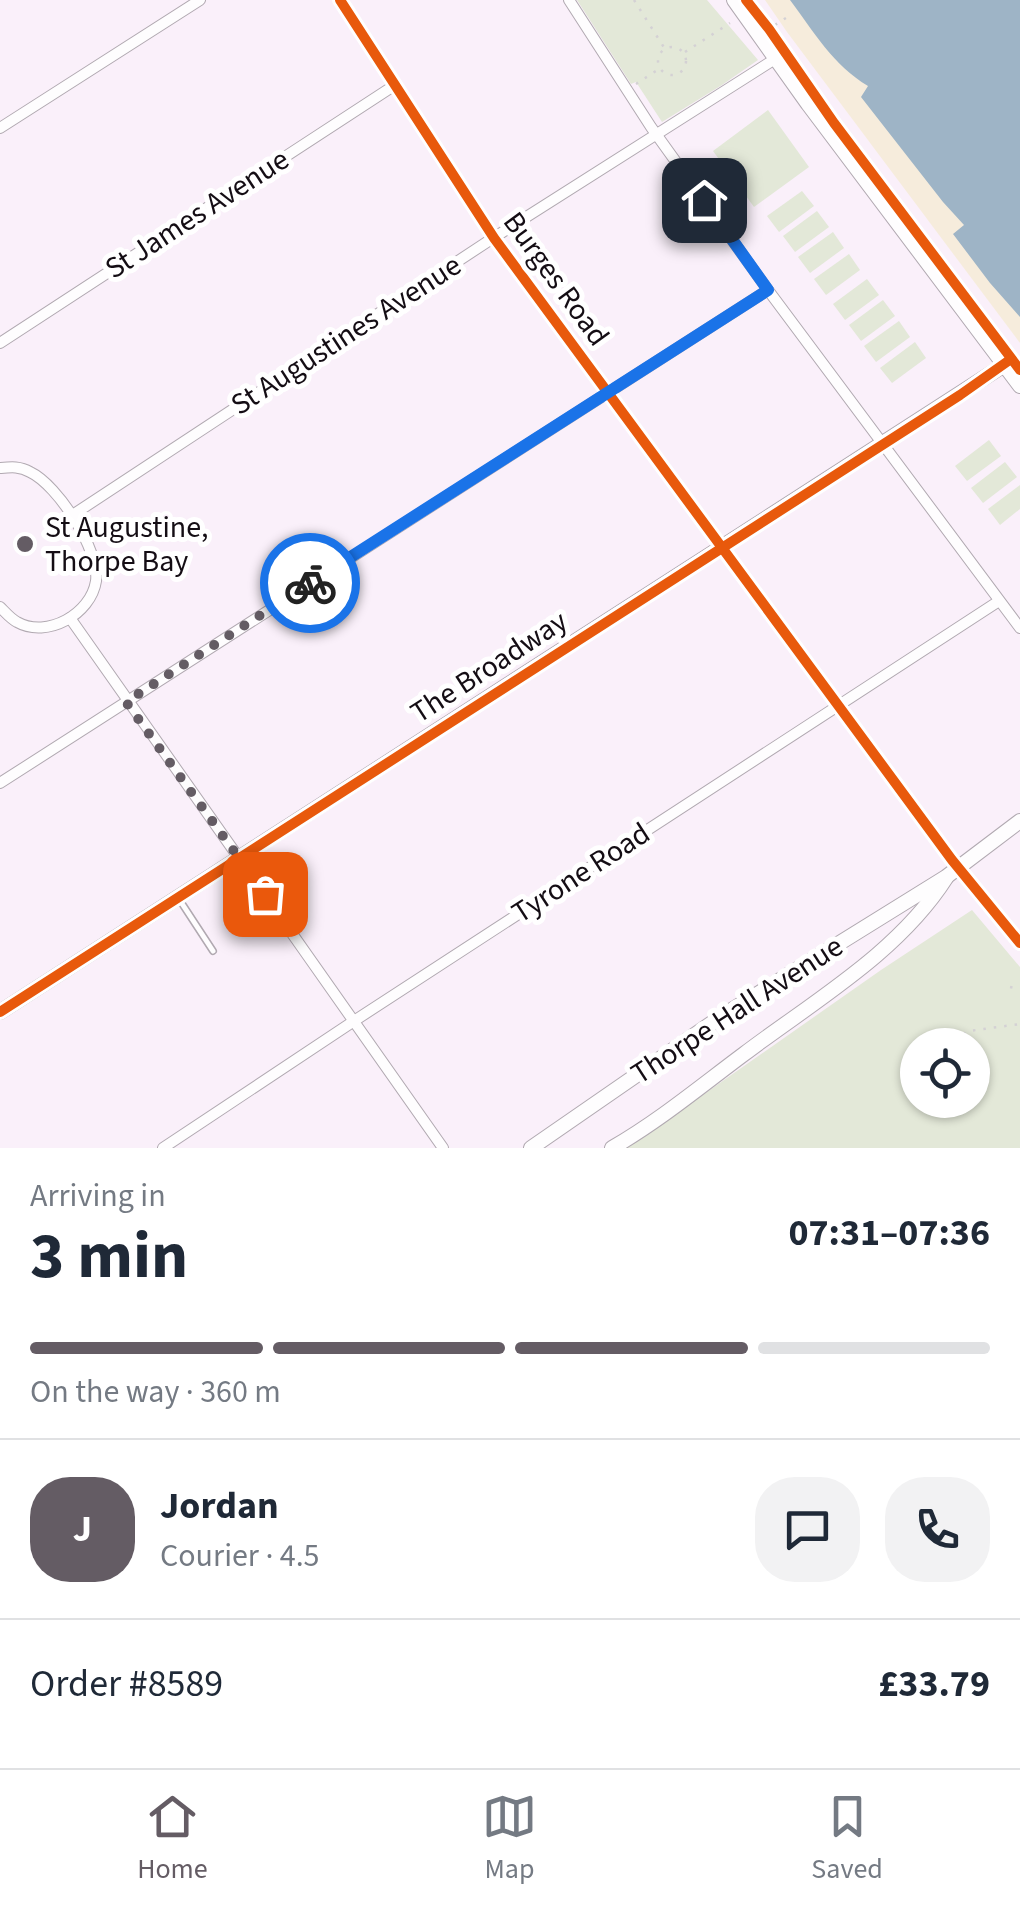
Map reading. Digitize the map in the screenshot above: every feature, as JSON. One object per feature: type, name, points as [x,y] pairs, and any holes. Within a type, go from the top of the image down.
[{"type":"street","points":[[0,128],[200,0]]},
{"type":"street","name":"Burges Road","points":[[340,0],[494,238],[837,706],[952,872],[1020,944]]},
{"type":"street","points":[[569,0],[656,133],[768,290],[1020,628]]},
{"type":"street","points":[[734,0],[777,51],[1020,386]]},
{"type":"street","name":"St Augustines Avenue","points":[[71,516],[777,51]]},
{"type":"street","name":"St James Avenue","points":[[0,343],[395,85]]},
{"type":"street","points":[[0,783],[768,290]]},
{"type":"street","name":"The Broadway","points":[[0,1012],[1004,365]]},
{"type":"street","points":[[0,468],[14,466],[34,473],[51,488],[94,560],[96,581],[86,603],[70,618],[48,627],[13,620],[0,607]]},
{"type":"street","name":"Tyrone Road","points":[[164,1148],[999,600]]},
{"type":"street","points":[[70,618],[443,1148]]},
{"type":"street","name":"Thorpe Hall Avenue","points":[[531,1148],[722,1016],[952,872],[1020,821]]},
{"type":"street","name":"Thorpe Hall Avenue","points":[[612,1148],[653,1122],[884,949],[952,872]]},
{"type":"lane","points":[[178,897],[213,950]]},
{"type":"path","points":[[634,0],[665,49]]},
{"type":"path","points":[[758,14],[777,51]]},
{"type":"path","points":[[775,25],[792,14]]},
{"type":"path","points":[[684,53],[730,24]]},
{"type":"path","points":[[675,47],[684,53],[685,65],[678,73],[670,74],[660,68],[658,58],[665,49],[675,47]]},
{"type":"path","points":[[640,82],[660,68]]},
{"type":"path","points":[[1010,988],[1020,989]]},
{"type":"path","points":[[990,1028],[1020,1024]]},
{"type":"green space","points":[[577,0],[707,0],[758,60],[662,122],[636,82],[631,84]]},
{"type":"green space","points":[[768,110],[809,167],[754,207],[713,151]]},
{"type":"green space","points":[[802,191],[814,206],[779,232],[767,216]]},
{"type":"green space","points":[[817,211],[829,227],[795,252],[783,236]]},
{"type":"green space","points":[[833,232],[844,248],[810,273],[798,257]]},
{"type":"green space","points":[[849,254],[860,270],[826,295],[814,279]]},
{"type":"green space","points":[[867,279],[879,295],[845,320],[833,304]]},
{"type":"green space","points":[[883,300],[895,316],[861,341],[849,325]]},
{"type":"green space","points":[[899,321],[910,337],[876,362],[864,346]]},
{"type":"green space","points":[[915,342],[926,358],[892,383],[880,368]]},
{"type":"green space","points":[[989,440],[1001,456],[967,481],[955,466]]},
{"type":"green space","points":[[1005,462],[1017,477],[983,503],[971,488]]},
{"type":"green space","points":[[1020,485],[1020,509],[1000,525],[988,509]]},
{"type":"green space","points":[[972,910],[1020,967],[1020,1148],[627,1148]]},
{"type":"sand","points":[[765,0],[845,0],[1020,250],[1020,343],[787,32]]},
{"type":"water","points":[[790,0],[1020,0],[1020,317],[953,234],[964,225],[861,97],[868,86],[834,58]]},
{"type":"cycle path","points":[[340,0],[494,238],[952,860],[1020,943]]},
{"type":"cycle path","points":[[746,0],[1020,370]]},
{"type":"cycle path","points":[[0,1012],[1011,359]]},
{"type":"way so far","points":[[265,894],[126,702],[310,583]]},
{"type":"place","name":"St Augustine, Thorpe Bay","points":[[25,544]]},
{"type":"route","points":[[310,583],[768,290],[704,200]]}]
